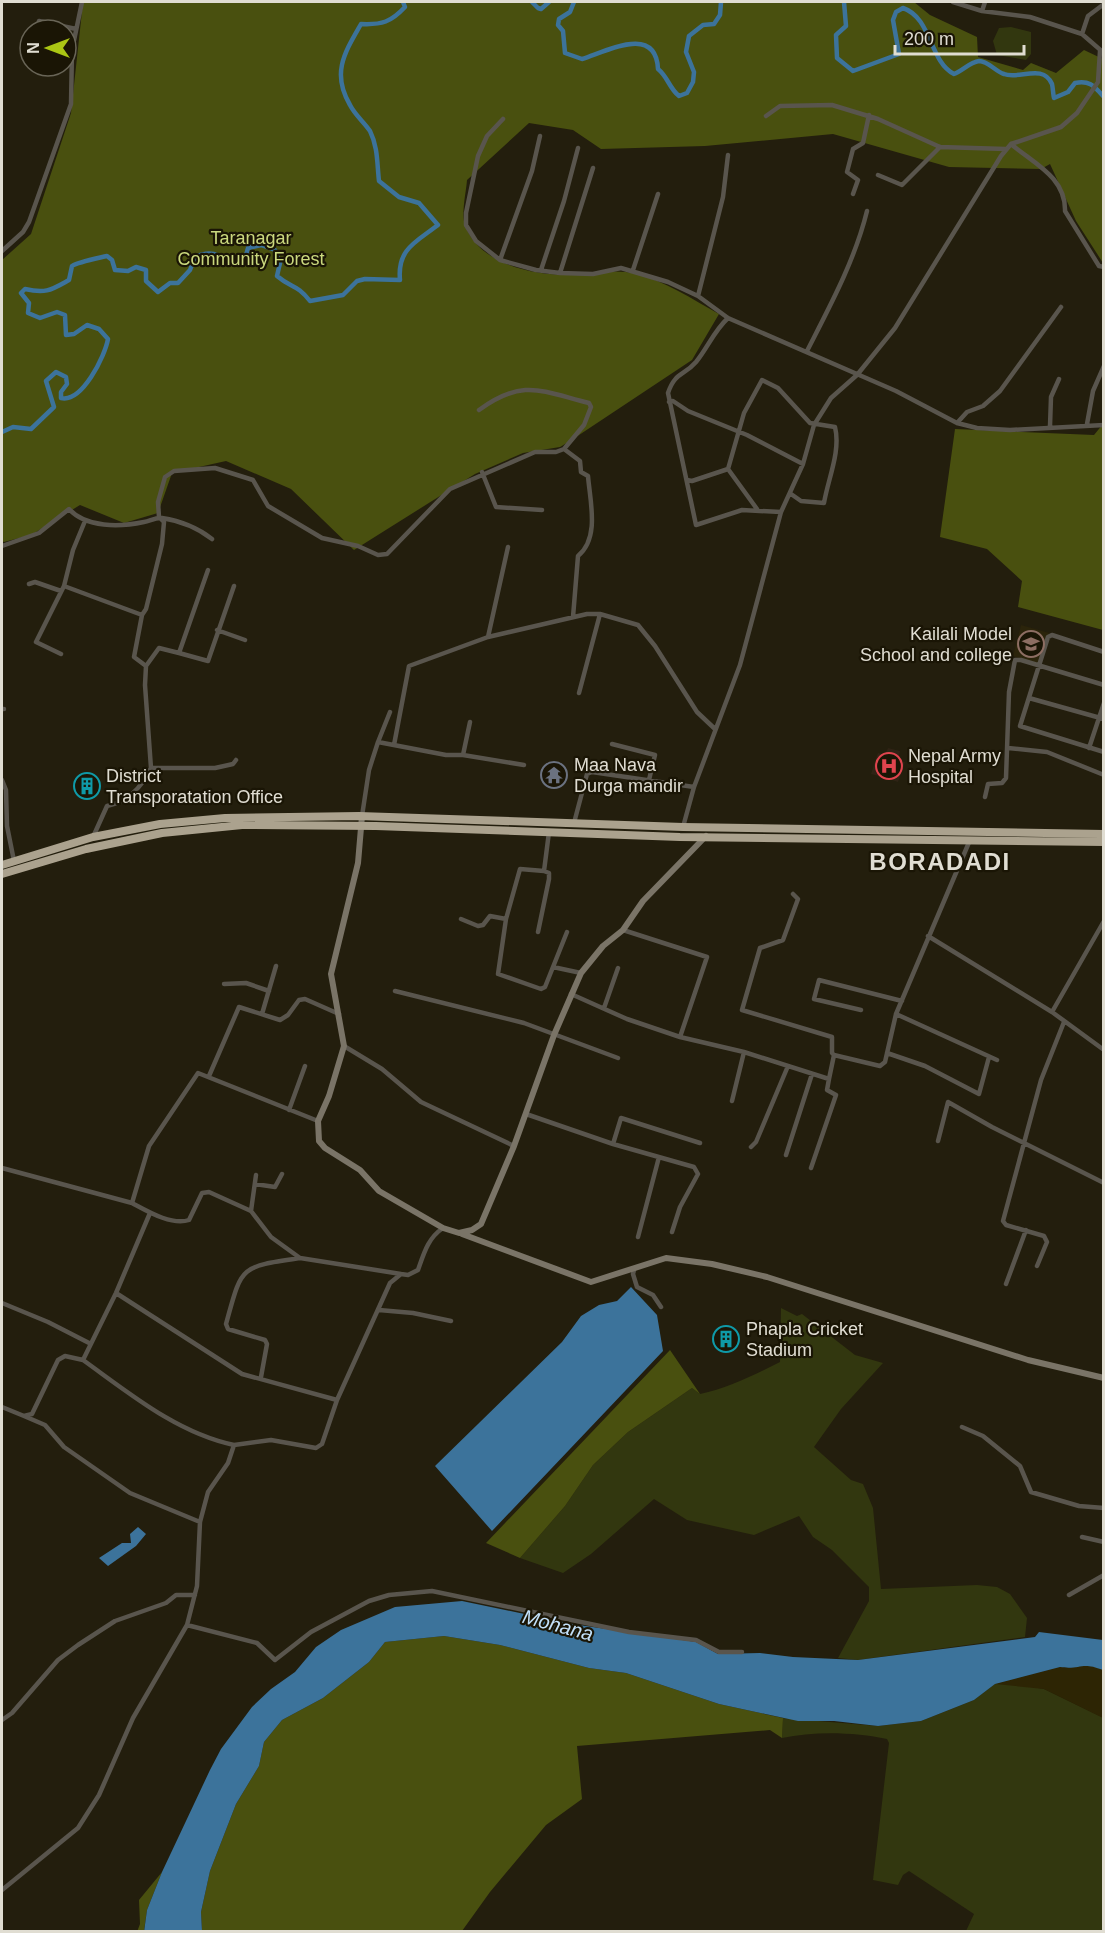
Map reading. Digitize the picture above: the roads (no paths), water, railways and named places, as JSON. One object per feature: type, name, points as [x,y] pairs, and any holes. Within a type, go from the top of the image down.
[{"type":"highway","points":[[2,874],[15,865],[93,837],[160,824],[225,818],[362,816],[683,827],[1104,834]]},
{"type":"highway","points":[[2,865],[15,865],[162,833],[242,825],[363,826],[706,836],[1104,842]]},
{"type":"main road","points":[[362,816],[363,826],[358,863],[331,974],[344,1046],[329,1096],[318,1121],[319,1141],[322,1146],[360,1170],[379,1191],[443,1228],[582,1280],[591,1282],[666,1258],[712,1264],[767,1277],[1017,1356],[1104,1378]]},
{"type":"main road","points":[[459,1233],[472,1230],[481,1224],[514,1146],[554,1035],[581,973],[603,946],[623,930],[644,901],[706,836]]},
{"type":"street","points":[[78,20],[82,2]]},
{"type":"street","points":[[683,827],[694,786],[740,665],[781,512],[791,495],[803,464],[814,424],[831,398],[857,375],[895,328],[1006,149],[1011,144],[1060,127],[1077,113],[1098,82],[1102,52],[1082,34],[1030,17],[982,11],[953,2]]},
{"type":"street","points":[[982,11],[986,2]]},
{"type":"street","points":[[1082,34],[1088,16],[1104,4]]},
{"type":"street","points":[[2,251],[23,232],[29,222],[71,104],[71,78]]},
{"type":"street","points":[[766,116],[780,106],[831,105],[869,115],[940,147],[1006,149]]},
{"type":"street","points":[[853,194],[858,180],[847,172],[853,149],[863,143],[869,115]]},
{"type":"street","points":[[503,119],[487,136],[478,156],[466,213],[466,225],[476,241],[500,260],[560,273],[593,274],[621,268],[668,282],[698,296],[728,318],[896,391],[957,423],[976,428],[1010,430],[1087,424],[1104,426]]},
{"type":"street","points":[[500,260],[513,230],[540,136]]},
{"type":"street","points":[[1011,144],[1059,184],[1066,202],[1065,211],[1099,266],[1104,267]]},
{"type":"street","points":[[878,175],[902,185],[940,147]]},
{"type":"street","points":[[541,270],[564,201],[578,148]]},
{"type":"street","points":[[698,296],[721,205],[728,155]]},
{"type":"street","points":[[560,273],[593,168]]},
{"type":"street","points":[[633,270],[658,194]]},
{"type":"street","points":[[807,351],[840,284],[862,230],[867,211]]},
{"type":"street","points":[[957,423],[966,412],[983,406],[1000,391],[1061,307]]},
{"type":"street","points":[[728,318],[718,328],[697,361],[672,381],[668,393],[696,525],[742,510],[781,512]]},
{"type":"street","points":[[1087,424],[1093,391],[1104,366]]},
{"type":"street","points":[[1050,426],[1051,397],[1059,378]]},
{"type":"street","points":[[728,469],[744,413],[762,380],[778,388],[814,424],[835,427],[837,434],[836,453],[824,503],[801,501],[791,495]]},
{"type":"street","points":[[146,666],[134,657],[142,615],[146,609],[162,544],[164,522],[159,517],[158,502],[165,477],[174,471],[215,468],[253,480],[268,506],[322,538],[358,546],[378,555],[387,554],[450,489],[482,472],[535,452],[556,452],[564,449],[584,425],[591,407],[589,403],[532,388],[516,389],[479,410]]},
{"type":"street","points":[[669,402],[673,401],[688,411],[739,432],[803,464]]},
{"type":"street","points":[[564,449],[580,461],[581,472],[588,476],[592,532],[585,551],[578,556],[573,617]]},
{"type":"street","points":[[687,479],[692,481],[728,469]]},
{"type":"street","points":[[728,469],[757,509]]},
{"type":"street","points":[[482,472],[496,507],[542,510]]},
{"type":"street","points":[[2,546],[39,533],[69,509],[77,518],[85,521],[119,525],[159,517],[199,528],[212,539]]},
{"type":"street","points":[[62,654],[36,642],[63,588],[73,550],[85,521]]},
{"type":"street","points":[[488,637],[508,547]]},
{"type":"street","points":[[179,653],[208,570]]},
{"type":"street","points":[[29,584],[35,582],[63,588],[142,615]]},
{"type":"street","points":[[93,837],[106,806],[120,803],[129,796],[151,768],[144,685],[146,666],[159,648],[208,661],[234,585]]},
{"type":"street","points":[[579,693],[600,614]]},
{"type":"street","points":[[394,745],[409,666],[488,637],[573,617],[600,614],[638,625],[655,646],[696,712],[716,729]]},
{"type":"street","points":[[217,630],[245,640]]},
{"type":"street","points":[[1104,652],[1049,636],[1021,728],[1104,752]]},
{"type":"street","points":[[986,797],[988,784],[1002,783],[1006,778],[1010,692],[1015,660],[1104,684]]},
{"type":"street","points":[[1029,698],[1101,719]]},
{"type":"street","points":[[1089,748],[1101,719],[1104,703]]},
{"type":"street","points":[[362,816],[369,770],[390,712]]},
{"type":"street","points":[[463,755],[470,722]]},
{"type":"street","points":[[378,741],[524,765]]},
{"type":"street","points":[[612,744],[655,755],[649,780]]},
{"type":"street","points":[[1008,748],[1047,752],[1104,775]]},
{"type":"street","points":[[151,768],[215,768],[233,764],[236,760]]},
{"type":"street","points":[[574,823],[586,774],[592,772],[694,786]]},
{"type":"street","points":[[2,780],[6,790],[7,826],[15,865]]},
{"type":"street","points":[[544,871],[549,832]]},
{"type":"street","points":[[834,1055],[880,1066],[885,1062],[896,1014],[970,840]]},
{"type":"street","points":[[538,932],[549,873],[520,869],[507,920],[498,974],[543,989],[567,932]]},
{"type":"street","points":[[792,894],[798,898],[783,939],[760,948],[742,1010],[832,1037],[834,1055],[827,1090],[836,1095],[811,1168]]},
{"type":"street","points":[[461,919],[478,926],[483,925],[490,916],[507,920]]},
{"type":"street","points":[[1052,1012],[1104,921]]},
{"type":"street","points":[[623,930],[707,957],[680,1037]]},
{"type":"street","points":[[928,936],[1052,1012],[1104,1050]]},
{"type":"street","points":[[262,1014],[276,966]]},
{"type":"street","points":[[553,967],[581,973]]},
{"type":"street","points":[[604,1008],[618,968]]},
{"type":"street","points":[[861,1010],[814,999],[819,980],[902,1001]]},
{"type":"street","points":[[224,984],[246,983],[269,991]]},
{"type":"street","points":[[395,991],[524,1023],[618,1058]]},
{"type":"street","points":[[571,994],[627,1019],[680,1037],[744,1052],[829,1080]]},
{"type":"street","points":[[209,1076],[239,1007],[280,1020],[288,1015],[299,1000],[305,999],[340,1015]]},
{"type":"street","points":[[896,1014],[998,1060]]},
{"type":"street","points":[[1037,1266],[1047,1242],[1044,1236],[1006,1225],[1003,1221],[1041,1080],[1064,1022]]},
{"type":"street","points":[[344,1046],[382,1069],[421,1102],[514,1146]]},
{"type":"street","points":[[732,1101],[744,1052]]},
{"type":"street","points":[[887,1053],[925,1066],[979,1094],[989,1057]]},
{"type":"street","points":[[289,1110],[305,1066]]},
{"type":"street","points":[[751,1147],[756,1142],[788,1066]]},
{"type":"street","points":[[132,1203],[149,1146],[198,1073],[318,1121]]},
{"type":"street","points":[[786,1155],[812,1074]]},
{"type":"street","points":[[938,1141],[948,1102],[1023,1143],[1104,1183]]},
{"type":"street","points":[[526,1114],[613,1144],[694,1167],[698,1173],[680,1207],[672,1232]]},
{"type":"street","points":[[613,1144],[621,1118],[700,1143]]},
{"type":"street","points":[[638,1237],[659,1158]]},
{"type":"street","points":[[2,1168],[132,1203],[150,1213],[184,1222],[189,1220],[202,1193],[209,1192],[251,1211],[271,1237],[300,1258]]},
{"type":"street","points":[[255,1184],[275,1187],[282,1174]]},
{"type":"street","points":[[251,1211],[256,1175]]},
{"type":"street","points":[[83,1360],[116,1293],[150,1213]]},
{"type":"street","points":[[261,1377],[267,1344],[265,1340],[228,1329],[226,1324],[240,1277],[255,1265],[300,1258],[408,1275],[418,1270],[427,1245],[434,1234],[443,1228]]},
{"type":"street","points":[[1006,1284],[1026,1230]]},
{"type":"street","points":[[634,1270],[637,1287],[653,1295],[662,1307]]},
{"type":"street","points":[[24,1416],[32,1414],[58,1360],[65,1356],[83,1360],[137,1399],[210,1440],[234,1445],[271,1440],[316,1448],[322,1444],[337,1400],[390,1283],[401,1274]]},
{"type":"street","points":[[116,1293],[243,1374],[261,1377],[337,1400]]},
{"type":"street","points":[[2,1303],[48,1322],[91,1344]]},
{"type":"street","points":[[379,1310],[413,1313],[451,1321]]},
{"type":"street","points":[[2,1407],[45,1425],[74,1454],[130,1493],[201,1522]]},
{"type":"street","points":[[962,1427],[982,1436],[1020,1466],[1031,1492],[1079,1506],[1104,1508]]},
{"type":"street","points":[[2,1890],[78,1828],[99,1795],[133,1718],[187,1625],[195,1595],[201,1522],[208,1492],[228,1463],[234,1445]]},
{"type":"street","points":[[1082,1538],[1104,1542]]},
{"type":"street","points":[[1069,1595],[1104,1575]]},
{"type":"street","points":[[187,1625],[257,1643],[275,1660],[311,1632],[369,1601],[389,1595],[432,1590],[628,1632],[696,1640],[718,1652],[742,1652]]},
{"type":"street","points":[[2,1720],[12,1713],[58,1660],[115,1621],[166,1603],[176,1594],[195,1595]]},
{"type":"water","points":[[631,1287],[657,1315],[663,1351],[492,1531],[435,1466],[562,1342],[581,1316],[599,1305],[617,1301]]},
{"type":"water","points":[[138,1527],[146,1534],[136,1546],[108,1566],[99,1558],[122,1543],[131,1543],[130,1534]]},
{"type":"water","name":"Mohana","points":[[462,1601],[572,1624],[696,1642],[718,1654],[760,1653],[858,1660],[1035,1637],[1039,1632],[1103,1640],[1103,1670],[1090,1666],[1060,1667],[995,1684],[974,1700],[921,1721],[878,1726],[834,1721],[798,1721],[719,1704],[626,1673],[589,1668],[500,1645],[444,1636],[385,1642],[369,1662],[323,1698],[282,1720],[264,1742],[259,1766],[236,1804],[210,1871],[201,1912],[202,1931],[144,1932],[147,1910],[162,1872],[210,1770],[221,1749],[252,1707],[271,1689],[295,1672],[316,1647],[341,1630],[395,1607]]},
{"type":"waterway","points":[[2,432],[13,427],[31,429],[54,407],[46,381],[56,372],[66,377],[67,384],[61,392],[61,398],[69,398],[77,393],[91,377],[106,347],[108,339],[99,329],[87,325],[74,334],[66,335],[65,315],[57,312],[40,318],[28,313],[29,303],[21,293],[25,289],[48,290],[69,280],[72,266],[107,256],[112,260],[115,270],[128,271],[136,267],[146,270],[146,281],[158,292],[170,283],[178,283],[190,270],[195,257],[214,254],[231,263],[245,259],[248,248],[261,245],[275,250],[280,263],[277,276],[310,301],[343,295],[357,281],[365,279],[400,280],[400,269],[405,253],[438,225],[419,203],[399,197],[379,181],[373,137],[350,105],[341,83],[341,73],[345,53],[361,24],[375,24],[390,19],[405,7],[403,2]]},
{"type":"waterway","points":[[532,2],[541,9],[549,2]]},
{"type":"waterway","points":[[574,2],[570,12],[559,19],[558,25],[563,31],[565,53],[582,59],[629,44],[649,47],[655,55],[658,69],[679,96],[687,93],[693,82],[694,72],[686,52],[689,36],[703,25],[714,24],[720,15],[721,2]]},
{"type":"waterway","points":[[844,2],[846,26],[836,35],[837,58],[853,71],[899,54],[893,20],[896,12],[903,8],[920,21],[940,60],[954,74],[972,63],[982,61],[1001,73],[1010,75],[1043,74],[1052,84],[1054,98],[1068,92],[1075,83],[1080,82],[1091,85],[1104,97]]},
{"type":"place","name":"Kailali Model School and college","points":[[1031,644]]},
{"type":"place","name":"Nepal Army Hospital","points":[[889,766]]},
{"type":"place","name":"Maa Nava Durga mandir","points":[[554,775]]},
{"type":"place","name":"District Transporatation Office","points":[[87,786]]},
{"type":"place","name":"Phapla Cricket Stadium","points":[[726,1339]]},
{"type":"district","name":"BORADADI","points":[[940,861]]},
{"type":"park label","name":"Taranagar Community Forest","points":[[251,248]]}]
